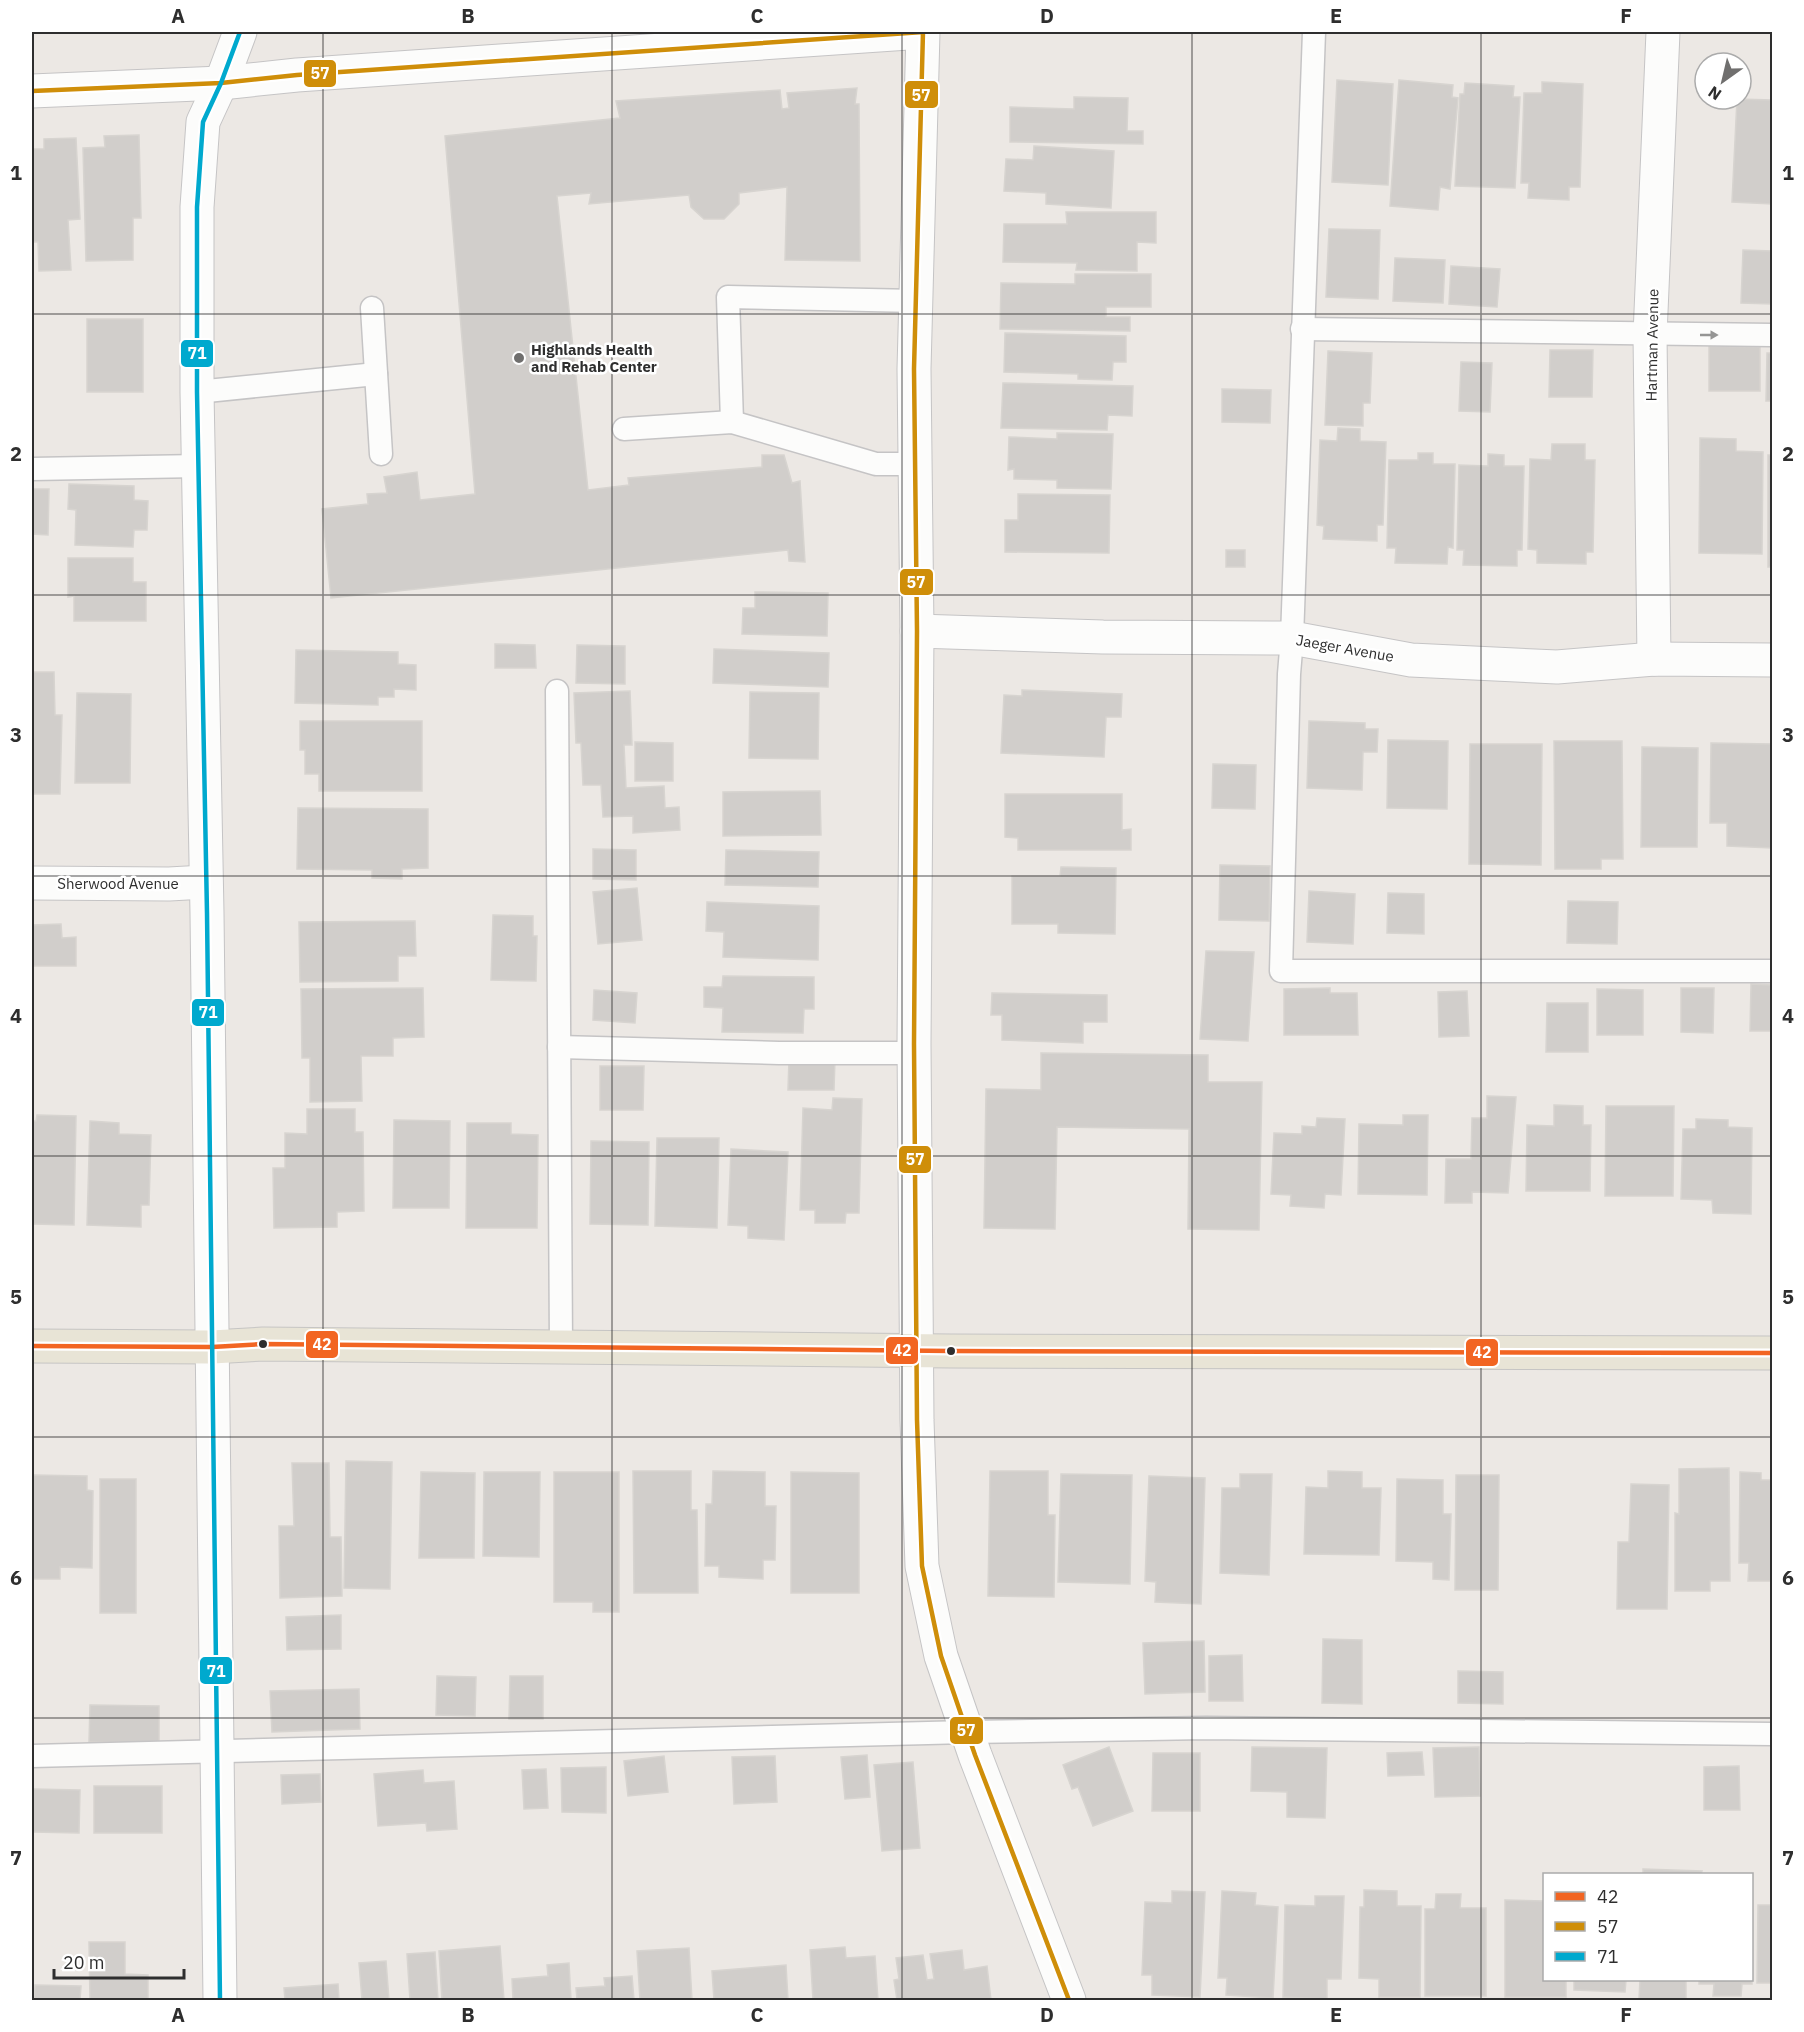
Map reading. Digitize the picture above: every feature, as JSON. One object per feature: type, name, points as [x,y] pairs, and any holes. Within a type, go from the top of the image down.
[{"type":"main road","points":[[32,1346],[212,1347],[263,1344],[917,1351],[1773,1353]]},
{"type":"street","points":[[220,2001],[197,392],[197,207],[203,122],[221,83],[240,32]]},
{"type":"street","points":[[32,91],[221,83],[297,75],[923,32],[916,301],[917,631],[914,1053],[917,1420],[922,1566],[940,1656],[1069,2001]]},
{"type":"street","name":"Hartman Avenue","points":[[1654,658],[1650,335],[1663,32]]},
{"type":"street","name":"Jaeger Avenue","points":[[917,631],[1103,637],[1293,638],[1411,660],[1557,667],[1654,658],[1773,660]]},
{"type":"street","name":"Sherwood Avenue","points":[[32,883],[205,882]]},
{"type":"lane","points":[[1314,32],[1293,638],[1289,686],[1281,971],[1773,971]]},
{"type":"lane","points":[[732,422],[728,297],[916,301]]},
{"type":"lane","points":[[372,308],[381,454]]},
{"type":"lane","points":[[1302,329],[1773,335]]},
{"type":"lane","points":[[197,392],[376,374]]},
{"type":"lane","points":[[624,429],[732,422],[876,464],[915,464]]},
{"type":"lane","points":[[32,469],[199,466]]},
{"type":"lane","points":[[557,691],[561,1347]]},
{"type":"lane","points":[[559,1047],[779,1053],[914,1053]]},
{"type":"lane","points":[[32,1756],[1206,1728],[1773,1734]]},
{"type":"building","points":[[1337,80],[1393,84],[1388,185],[1332,182]]},
{"type":"building","points":[[1399,80],[1453,85],[1452,97],[1458,98],[1450,189],[1440,187],[1438,210],[1390,206]]},
{"type":"building","points":[[1542,82],[1583,84],[1580,187],[1569,187],[1569,200],[1528,198],[1529,183],[1521,183],[1524,93],[1542,93]]},
{"type":"building","points":[[1465,83],[1514,86],[1513,97],[1520,97],[1515,188],[1455,186],[1460,94],[1464,94]]},
{"type":"building","name":"Highlands Health and Rehab Center","points":[[857,88],[855,104],[859,104],[860,261],[785,260],[787,187],[739,193],[739,204],[724,219],[704,219],[691,207],[689,195],[589,204],[591,193],[557,196],[588,490],[629,485],[628,478],[762,467],[762,455],[784,455],[792,483],[800,481],[805,562],[789,561],[788,550],[331,598],[322,509],[368,504],[367,494],[387,493],[384,477],[417,472],[420,500],[475,494],[445,136],[620,118],[616,101],[780,90],[782,109],[789,108],[787,93]]},
{"type":"building","points":[[1074,97],[1128,98],[1127,131],[1143,131],[1143,144],[1010,142],[1010,107],[1074,109]]},
{"type":"building","points":[[1753,99],[1772,100],[1772,204],[1732,202],[1736,111],[1753,111]]},
{"type":"building","points":[[139,135],[141,218],[133,218],[133,260],[86,261],[83,148],[105,147],[104,136]]},
{"type":"building","points":[[76,138],[80,219],[68,220],[71,270],[39,271],[38,242],[32,242],[32,149],[44,149],[44,139]]},
{"type":"building","points":[[1034,146],[1114,151],[1111,208],[1046,204],[1046,193],[1004,191],[1006,159],[1033,160]]},
{"type":"building","points":[[1066,212],[1156,212],[1156,243],[1137,242],[1137,271],[1076,270],[1077,263],[1003,262],[1004,224],[1067,224]]},
{"type":"building","points":[[1329,229],[1380,230],[1378,299],[1326,297]]},
{"type":"building","points":[[1743,250],[1772,251],[1772,304],[1741,303]]},
{"type":"building","points":[[1395,258],[1445,260],[1443,303],[1393,301]]},
{"type":"building","points":[[1451,266],[1500,269],[1497,307],[1449,304]]},
{"type":"building","points":[[1075,274],[1151,274],[1151,307],[1106,307],[1106,317],[1130,317],[1130,331],[1000,329],[1001,283],[1075,284]]},
{"type":"building","points":[[87,319],[143,319],[143,392],[87,392]]},
{"type":"building","points":[[1005,333],[1126,336],[1126,362],[1113,362],[1112,380],[1078,379],[1078,374],[1004,372]]},
{"type":"building","points":[[1709,346],[1760,347],[1760,391],[1709,391]]},
{"type":"building","points":[[1550,350],[1593,350],[1592,397],[1549,397]]},
{"type":"building","points":[[1328,351],[1372,353],[1370,403],[1363,403],[1363,426],[1325,425]]},
{"type":"building","points":[[1767,353],[1772,353],[1772,401],[1766,401]]},
{"type":"building","points":[[1461,362],[1492,363],[1490,412],[1459,411]]},
{"type":"building","points":[[1003,383],[1133,386],[1132,416],[1108,415],[1107,430],[1001,428]]},
{"type":"building","points":[[1222,389],[1271,390],[1270,423],[1222,422]]},
{"type":"building","points":[[1338,428],[1360,429],[1360,441],[1386,442],[1383,525],[1377,525],[1377,541],[1323,539],[1324,526],[1317,525],[1320,440],[1337,441]]},
{"type":"building","points":[[1057,433],[1113,434],[1111,489],[1057,488],[1057,480],[1014,479],[1014,469],[1008,470],[1009,437],[1057,439]]},
{"type":"building","points":[[1700,438],[1736,439],[1736,451],[1763,452],[1762,554],[1699,553]]},
{"type":"building","points":[[1552,444],[1585,444],[1585,460],[1595,460],[1593,552],[1586,552],[1586,564],[1537,563],[1537,550],[1528,549],[1530,459],[1551,460]]},
{"type":"building","points":[[1418,453],[1433,453],[1433,464],[1455,464],[1453,548],[1448,547],[1447,564],[1395,563],[1396,548],[1387,548],[1389,460],[1418,460]]},
{"type":"building","points":[[1488,454],[1504,455],[1504,466],[1524,466],[1522,550],[1517,550],[1517,566],[1463,565],[1464,550],[1457,550],[1459,465],[1488,466]]},
{"type":"building","points":[[1768,455],[1772,455],[1772,567],[1768,567]]},
{"type":"building","points":[[69,484],[134,486],[134,500],[148,501],[147,530],[134,530],[133,547],[75,545],[76,510],[68,509]]},
{"type":"building","points":[[32,489],[49,489],[48,535],[32,534]]},
{"type":"building","points":[[1018,494],[1110,495],[1109,553],[1005,552],[1005,520],[1018,520]]},
{"type":"building","points":[[1226,550],[1245,550],[1245,567],[1226,567]]},
{"type":"building","points":[[68,558],[133,558],[133,582],[146,582],[146,621],[74,621],[74,596],[68,597]]},
{"type":"building","points":[[755,592],[828,593],[827,636],[742,634],[743,608],[755,608]]},
{"type":"building","points":[[495,644],[535,645],[536,668],[495,668]]},
{"type":"building","points":[[577,645],[625,646],[625,684],[576,683]]},
{"type":"building","points":[[714,649],[829,653],[828,687],[713,683]]},
{"type":"building","points":[[296,650],[398,652],[398,664],[416,665],[416,690],[394,689],[394,697],[378,697],[378,705],[295,703]]},
{"type":"building","points":[[32,672],[54,672],[55,715],[62,715],[60,794],[32,794]]},
{"type":"building","points":[[1022,690],[1122,694],[1121,717],[1106,717],[1104,757],[1001,753],[1004,695],[1022,696]]},
{"type":"building","points":[[630,691],[632,745],[624,745],[626,788],[664,786],[665,808],[679,807],[680,830],[633,833],[633,816],[603,817],[601,785],[583,785],[581,743],[576,743],[574,693]]},
{"type":"building","points":[[750,692],[819,693],[818,759],[749,758]]},
{"type":"building","points":[[77,693],[131,694],[130,783],[75,783]]},
{"type":"building","points":[[300,721],[422,721],[422,791],[319,791],[319,774],[305,774],[305,750],[300,750]]},
{"type":"building","points":[[1309,721],[1365,723],[1365,729],[1378,729],[1377,752],[1363,752],[1362,790],[1307,788]]},
{"type":"building","points":[[1388,740],[1448,741],[1447,809],[1387,808]]},
{"type":"building","points":[[1554,741],[1622,741],[1623,859],[1601,859],[1601,869],[1555,869]]},
{"type":"building","points":[[635,742],[673,743],[673,781],[635,781]]},
{"type":"building","points":[[1711,743],[1772,744],[1772,848],[1727,846],[1727,823],[1710,823]]},
{"type":"building","points":[[1470,744],[1542,744],[1541,865],[1469,864]]},
{"type":"building","points":[[1642,747],[1698,748],[1697,847],[1641,847]]},
{"type":"building","points":[[1213,764],[1256,765],[1255,809],[1212,808]]},
{"type":"building","points":[[820,791],[821,835],[723,836],[723,792]]},
{"type":"building","points":[[1005,794],[1122,794],[1122,830],[1131,829],[1131,850],[1018,850],[1018,838],[1005,837]]},
{"type":"building","points":[[298,808],[428,809],[428,868],[402,869],[402,879],[372,878],[372,870],[297,869]]},
{"type":"building","points":[[593,849],[636,850],[636,880],[593,879]]},
{"type":"building","points":[[726,850],[819,852],[818,887],[725,885]]},
{"type":"building","points":[[1220,865],[1270,866],[1269,921],[1219,920]]},
{"type":"building","points":[[1061,867],[1116,868],[1115,934],[1058,933],[1058,924],[1012,924],[1012,876],[1060,876]]},
{"type":"building","points":[[637,888],[642,940],[598,944],[593,892]]},
{"type":"building","points":[[1309,891],[1355,894],[1353,944],[1307,942]]},
{"type":"building","points":[[1388,893],[1424,894],[1424,934],[1387,933]]},
{"type":"building","points":[[1568,901],[1618,902],[1617,944],[1567,943]]},
{"type":"building","points":[[707,902],[819,906],[818,960],[723,957],[724,932],[706,931]]},
{"type":"building","points":[[493,915],[533,916],[533,936],[537,936],[536,981],[491,980]]},
{"type":"building","points":[[415,921],[416,956],[398,956],[398,981],[300,982],[299,922]]},
{"type":"building","points":[[61,924],[62,938],[76,937],[76,966],[32,966],[32,925]]},
{"type":"building","points":[[1206,951],[1254,952],[1248,1041],[1200,1039]]},
{"type":"building","points":[[723,976],[814,977],[814,1009],[804,1009],[803,1033],[722,1032],[723,1008],[704,1007],[704,987],[722,987]]},
{"type":"building","points":[[1751,984],[1772,985],[1772,1031],[1750,1031]]},
{"type":"building","points":[[423,988],[424,1037],[393,1038],[393,1056],[361,1056],[362,1101],[310,1102],[310,1058],[302,1058],[301,989]]},
{"type":"building","points":[[1330,988],[1330,993],[1357,993],[1358,1035],[1284,1035],[1284,989]]},
{"type":"building","points":[[1681,988],[1714,988],[1713,1033],[1681,1032]]},
{"type":"building","points":[[1597,989],[1643,990],[1643,1035],[1597,1035]]},
{"type":"building","points":[[594,990],[637,993],[635,1023],[593,1020]]},
{"type":"building","points":[[1467,991],[1469,1036],[1439,1037],[1438,992]]},
{"type":"building","points":[[992,993],[1107,995],[1107,1022],[1083,1022],[1083,1043],[1002,1040],[1002,1015],[991,1015]]},
{"type":"building","points":[[1547,1003],[1588,1003],[1588,1052],[1546,1052]]},
{"type":"building","points":[[1041,1053],[1208,1055],[1208,1082],[1262,1082],[1259,1230],[1188,1229],[1189,1129],[1057,1127],[1055,1229],[984,1228],[986,1089],[1041,1090]]},
{"type":"building","points":[[789,1059],[835,1059],[834,1090],[788,1090]]},
{"type":"building","points":[[600,1066],[644,1066],[643,1110],[600,1110]]},
{"type":"building","points":[[1487,1096],[1516,1097],[1508,1193],[1472,1192],[1472,1203],[1445,1203],[1446,1159],[1471,1159],[1472,1118],[1487,1118]]},
{"type":"building","points":[[833,1098],[862,1099],[859,1213],[846,1213],[845,1223],[815,1223],[815,1210],[800,1210],[803,1108],[832,1110]]},
{"type":"building","points":[[1554,1105],[1583,1106],[1583,1125],[1591,1125],[1590,1191],[1526,1191],[1527,1125],[1554,1126]]},
{"type":"building","points":[[1606,1106],[1674,1106],[1673,1196],[1605,1196]]},
{"type":"building","points":[[307,1109],[355,1109],[355,1132],[363,1132],[364,1211],[337,1212],[337,1227],[274,1228],[273,1168],[285,1168],[285,1133],[307,1134]]},
{"type":"building","points":[[37,1115],[76,1116],[74,1225],[32,1224],[32,1121],[36,1121]]},
{"type":"building","points":[[1403,1115],[1428,1115],[1427,1195],[1358,1194],[1359,1124],[1403,1125]]},
{"type":"building","points":[[1317,1118],[1345,1119],[1341,1195],[1325,1194],[1324,1208],[1290,1206],[1291,1195],[1271,1194],[1274,1133],[1302,1134],[1302,1126],[1316,1127]]},
{"type":"building","points":[[1696,1119],[1728,1120],[1728,1127],[1752,1128],[1751,1214],[1713,1213],[1712,1200],[1681,1199],[1683,1129],[1696,1129]]},
{"type":"building","points":[[394,1120],[450,1121],[449,1208],[393,1208]]},
{"type":"building","points":[[90,1121],[119,1123],[119,1134],[151,1135],[149,1205],[141,1205],[141,1227],[87,1225]]},
{"type":"building","points":[[467,1123],[511,1123],[511,1134],[538,1135],[537,1228],[466,1228]]},
{"type":"building","points":[[657,1138],[719,1138],[717,1228],[655,1226]]},
{"type":"building","points":[[591,1141],[649,1142],[648,1225],[590,1224]]},
{"type":"building","points":[[731,1149],[788,1152],[784,1240],[748,1238],[748,1226],[728,1225]]},
{"type":"building","points":[[346,1461],[392,1462],[390,1589],[344,1588]]},
{"type":"building","points":[[292,1463],[329,1463],[330,1537],[341,1537],[342,1596],[280,1598],[279,1526],[294,1526]]},
{"type":"building","points":[[1729,1468],[1730,1581],[1710,1581],[1710,1591],[1675,1591],[1675,1513],[1679,1514],[1679,1469]]},
{"type":"building","points":[[633,1471],[691,1471],[691,1510],[697,1510],[698,1593],[634,1593]]},
{"type":"building","points":[[713,1471],[765,1472],[765,1506],[776,1506],[775,1560],[763,1560],[763,1579],[719,1577],[719,1566],[705,1566],[706,1504],[712,1504]]},
{"type":"building","points":[[990,1471],[1048,1471],[1048,1515],[1055,1515],[1054,1597],[988,1596]]},
{"type":"building","points":[[1328,1471],[1362,1472],[1362,1488],[1381,1488],[1379,1555],[1304,1554],[1306,1487],[1328,1488]]},
{"type":"building","points":[[421,1472],[475,1473],[474,1558],[419,1558]]},
{"type":"building","points":[[484,1472],[540,1472],[539,1557],[483,1556]]},
{"type":"building","points":[[554,1472],[619,1472],[619,1612],[593,1612],[593,1602],[554,1602]]},
{"type":"building","points":[[791,1472],[859,1473],[859,1593],[791,1593]]},
{"type":"building","points":[[1740,1472],[1761,1473],[1761,1480],[1772,1480],[1772,1581],[1748,1581],[1749,1563],[1739,1563]]},
{"type":"building","points":[[1061,1474],[1132,1475],[1130,1584],[1058,1582]]},
{"type":"building","points":[[1240,1474],[1272,1474],[1269,1575],[1220,1573],[1222,1488],[1240,1488]]},
{"type":"building","points":[[33,1475],[87,1476],[87,1490],[93,1491],[92,1568],[60,1567],[60,1579],[32,1579]]},
{"type":"building","points":[[1456,1475],[1499,1475],[1498,1590],[1455,1590]]},
{"type":"building","points":[[1149,1476],[1205,1478],[1201,1604],[1155,1602],[1156,1582],[1145,1581]]},
{"type":"building","points":[[100,1479],[136,1479],[136,1613],[100,1613]]},
{"type":"building","points":[[1397,1479],[1443,1480],[1443,1514],[1451,1514],[1449,1580],[1433,1579],[1433,1562],[1396,1561]]},
{"type":"building","points":[[1631,1484],[1669,1485],[1667,1609],[1617,1609],[1618,1542],[1629,1542]]},
{"type":"building","points":[[341,1615],[341,1649],[287,1650],[286,1617]]},
{"type":"building","points":[[1323,1639],[1362,1640],[1362,1704],[1322,1703]]},
{"type":"building","points":[[1204,1641],[1205,1692],[1145,1694],[1143,1643]]},
{"type":"building","points":[[1242,1655],[1243,1701],[1209,1701],[1209,1656]]},
{"type":"building","points":[[1458,1671],[1503,1672],[1503,1704],[1458,1703]]},
{"type":"building","points":[[437,1676],[476,1677],[475,1716],[436,1715]]},
{"type":"building","points":[[510,1676],[543,1676],[543,1719],[509,1719]]},
{"type":"building","points":[[359,1689],[360,1729],[272,1732],[270,1691]]},
{"type":"building","points":[[90,1705],[159,1706],[159,1742],[89,1742]]},
{"type":"building","points":[[1109,1747],[1133,1811],[1093,1826],[1078,1787],[1072,1789],[1063,1765]]},
{"type":"building","points":[[1252,1747],[1327,1748],[1325,1818],[1287,1817],[1287,1792],[1251,1791]]},
{"type":"building","points":[[1479,1747],[1480,1796],[1435,1797],[1433,1748]]},
{"type":"building","points":[[1422,1752],[1424,1775],[1388,1776],[1387,1753]]},
{"type":"building","points":[[1153,1753],[1200,1753],[1200,1811],[1152,1811]]},
{"type":"building","points":[[867,1755],[870,1797],[845,1799],[841,1757]]},
{"type":"building","points":[[664,1756],[668,1792],[628,1796],[624,1761]]},
{"type":"building","points":[[775,1756],[777,1802],[734,1804],[732,1757]]},
{"type":"building","points":[[913,1762],[920,1848],[882,1851],[874,1765]]},
{"type":"building","points":[[1739,1766],[1740,1810],[1704,1810],[1704,1767]]},
{"type":"building","points":[[606,1767],[606,1813],[562,1812],[561,1768]]},
{"type":"building","points":[[546,1769],[548,1808],[524,1809],[522,1770]]},
{"type":"building","points":[[423,1770],[424,1783],[454,1781],[457,1829],[427,1831],[426,1823],[378,1826],[374,1774]]},
{"type":"building","points":[[320,1774],[321,1802],[282,1804],[281,1775]]},
{"type":"building","points":[[94,1786],[162,1786],[162,1833],[94,1833]]},
{"type":"building","points":[[33,1789],[80,1790],[79,1833],[32,1832]]},
{"type":"building","points":[[1643,1869],[1702,1871],[1701,1873],[1643,1873]]},
{"type":"building","points":[[1364,1890],[1397,1891],[1397,1906],[1421,1906],[1420,1997],[1379,1997],[1379,1979],[1359,1978],[1360,1907],[1364,1907]]},
{"type":"building","points":[[1172,1891],[1205,1892],[1200,1997],[1152,1995],[1152,1975],[1142,1975],[1145,1902],[1172,1903]]},
{"type":"building","points":[[1222,1891],[1256,1893],[1255,1905],[1278,1907],[1273,1998],[1226,1995],[1227,1978],[1218,1978]]},
{"type":"building","points":[[1436,1894],[1461,1894],[1460,1908],[1486,1908],[1486,1996],[1425,1996],[1425,1909],[1435,1909]]},
{"type":"building","points":[[1315,1896],[1344,1896],[1341,1979],[1327,1979],[1327,1999],[1283,1997],[1285,1905],[1315,1906]]},
{"type":"building","points":[[1505,1900],[1543,1901],[1543,1981],[1566,1981],[1566,1997],[1505,1997]]},
{"type":"building","points":[[1758,1905],[1772,1905],[1772,1983],[1757,1983]]},
{"type":"building","points":[[89,1942],[125,1942],[125,1974],[148,1975],[148,2000],[90,2000]]},
{"type":"building","points":[[500,1946],[504,2000],[442,2000],[439,1951]]},
{"type":"building","points":[[845,1947],[846,1958],[875,1956],[878,2000],[813,2000],[810,1950]]},
{"type":"building","points":[[689,1948],[692,2000],[640,2000],[637,1951]]},
{"type":"building","points":[[962,1950],[964,1970],[987,1966],[991,2000],[897,2000],[894,1980],[899,1979],[896,1958],[923,1955],[927,1980],[934,1979],[930,1954]]},
{"type":"building","points":[[435,1952],[438,2000],[410,2000],[407,1954]]},
{"type":"building","points":[[386,1961],[389,2000],[362,2000],[359,1963]]},
{"type":"building","points":[[569,1963],[571,2000],[513,2000],[512,1979],[548,1976],[547,1965]]},
{"type":"building","points":[[786,1965],[788,2000],[714,2000],[712,1971]]},
{"type":"building","points":[[632,1976],[634,2000],[577,2000],[576,1988],[605,1986],[604,1978]]},
{"type":"building","points":[[1574,1981],[1626,1981],[1625,1992],[1574,1990]]},
{"type":"building","points":[[1640,1981],[1686,1981],[1686,2000],[1639,1999]]},
{"type":"building","points":[[1699,1981],[1752,1981],[1752,1984],[1742,1984],[1741,1996],[1713,1996],[1714,1984],[1699,1984]]},
{"type":"building","points":[[338,1984],[339,2000],[285,2000],[284,1988]]},
{"type":"building","points":[[35,1985],[81,1986],[80,2000],[34,2000]]},
{"type":"transit line","name":"71","points":[[220,2000],[207,913],[197,392],[197,207],[203,122],[221,83],[240,32]]},
{"type":"transit line","name":"57","points":[[32,91],[221,83],[297,75],[923,32],[914,369],[917,631],[914,1044],[917,1420],[922,1566],[941,1656],[975,1755],[1069,2000]]},
{"type":"transit line","name":"42","points":[[32,1346],[212,1347],[263,1344],[951,1351],[1772,1353]]},
{"type":"place","name":"Highlands Health and Rehab Center","points":[[519,358]]}]
